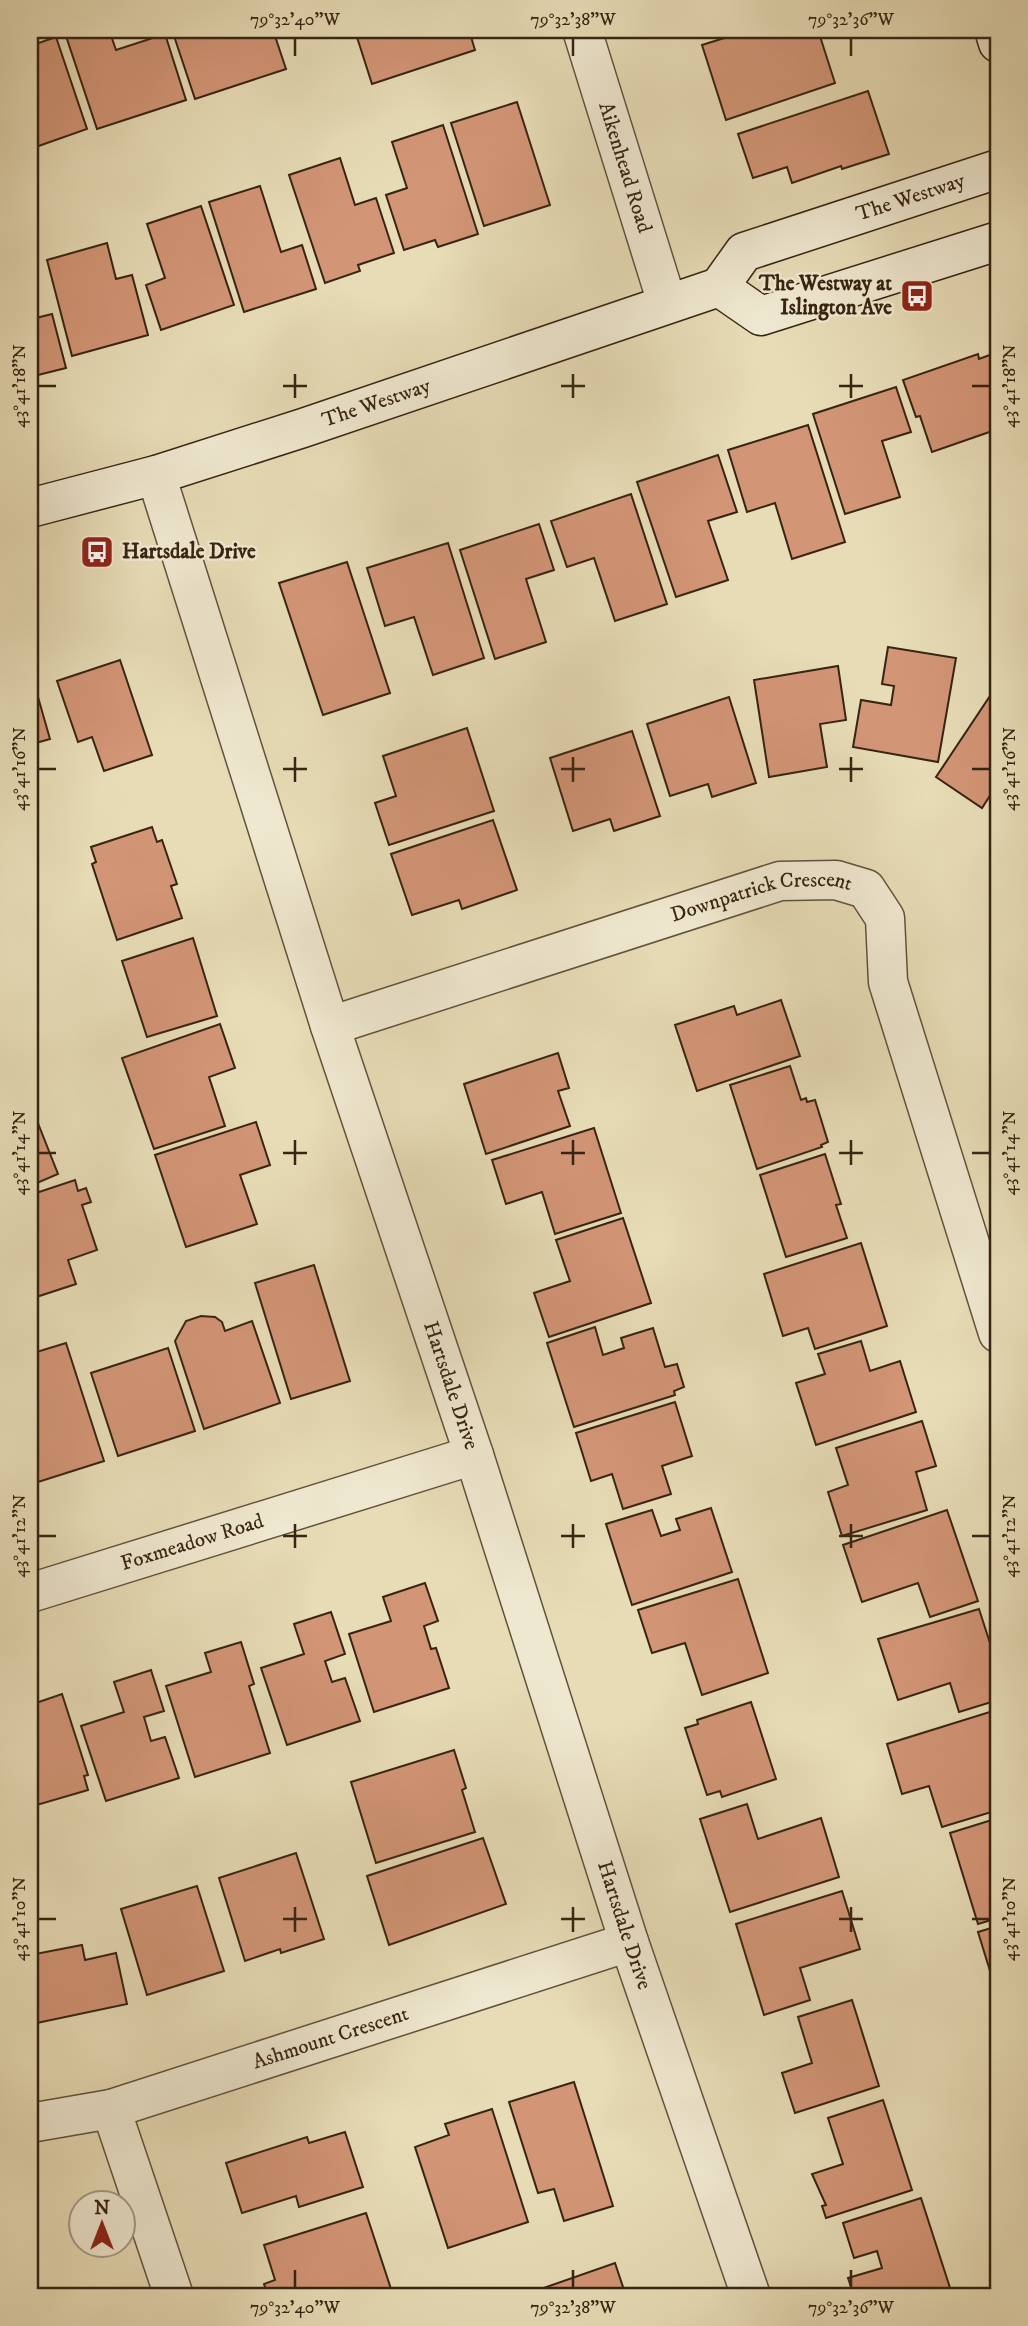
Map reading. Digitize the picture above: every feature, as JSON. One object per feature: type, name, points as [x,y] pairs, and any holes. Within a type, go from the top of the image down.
[{"type":"street","name":"Aikenhead Road","points":[[582,30],[667,303]]},
{"type":"street","points":[[994,30],[998,43]]},
{"type":"street","name":"The Westway","points":[[30,508],[156,475],[303,428],[719,287],[744,252],[998,169]]},
{"type":"street","points":[[719,287],[761,316],[998,241]]},
{"type":"street","name":"Hartsdale Drive","points":[[156,475],[330,1026],[474,1455],[629,1942],[751,2296]]},
{"type":"street","name":"Downpatrick Crescent","points":[[330,1026],[780,881],[836,880],[866,888],[885,918],[888,982],[998,1333]]},
{"type":"street","name":"Foxmeadow Road","points":[[30,1593],[474,1455]]},
{"type":"street","name":"Ashmount Crescent","points":[[30,2123],[111,2109],[629,1942]]},
{"type":"street","points":[[111,2109],[174,2296]]},
{"type":"building","points":[[83,30],[109,30],[116,50],[165,34],[186,100],[97,129],[66,36]]},
{"type":"building","points":[[183,30],[273,30],[286,69],[195,99],[173,33]]},
{"type":"building","points":[[469,30],[475,50],[372,84],[355,31]]},
{"type":"building","points":[[750,30],[768,30],[771,38],[798,30],[818,30],[835,83],[726,120],[702,45]]},
{"type":"building","points":[[56,37],[87,129],[30,149],[30,46]]},
{"type":"building","points":[[868,91],[889,154],[842,169],[841,166],[792,183],[787,167],[753,178],[738,134]]},
{"type":"building","points":[[517,102],[550,205],[484,226],[451,123]]},
{"type":"building","points":[[443,125],[478,234],[438,247],[435,240],[404,250],[386,195],[407,188],[392,142]]},
{"type":"building","points":[[340,158],[355,205],[376,198],[394,253],[358,265],[360,271],[325,283],[289,175]]},
{"type":"building","points":[[260,186],[281,252],[302,245],[316,289],[244,312],[209,202]]},
{"type":"building","points":[[201,206],[234,305],[161,330],[146,285],[165,278],[147,224]]},
{"type":"building","points":[[107,243],[116,279],[132,275],[148,335],[72,356],[47,260]]},
{"type":"building","points":[[30,311],[32,319],[52,314],[66,368],[30,377]]},
{"type":"building","points":[[998,352],[998,415],[995,416],[998,429],[932,452],[920,416],[916,417],[903,380],[978,354],[979,359]]},
{"type":"building","points":[[896,387],[911,432],[882,441],[900,497],[845,514],[813,414]]},
{"type":"building","points":[[808,425],[845,542],[792,559],[775,503],[747,512],[728,450]]},
{"type":"building","points":[[718,455],[737,512],[708,521],[728,580],[676,597],[637,482]]},
{"type":"building","points":[[631,494],[667,604],[615,621],[594,558],[567,567],[551,521]]},
{"type":"building","points":[[539,524],[554,570],[526,579],[546,642],[495,659],[460,550]]},
{"type":"building","points":[[448,543],[484,658],[433,675],[414,617],[385,626],[367,568]]},
{"type":"building","points":[[347,562],[390,693],[323,715],[279,583]]},
{"type":"building","points":[[888,647],[956,658],[938,762],[853,747],[861,700],[891,705],[894,686],[882,684]]},
{"type":"building","points":[[120,660],[152,755],[104,771],[92,737],[78,742],[57,681]]},
{"type":"building","points":[[838,666],[846,720],[820,724],[827,767],[769,777],[754,680]]},
{"type":"building","points":[[36,690],[50,739],[32,744],[37,760],[30,762],[30,692]]},
{"type":"building","points":[[992,693],[998,697],[998,783],[982,808],[936,777]]},
{"type":"building","points":[[729,697],[756,783],[712,797],[708,784],[670,796],[647,724]]},
{"type":"building","points":[[467,728],[494,811],[389,845],[375,803],[396,796],[383,756]]},
{"type":"building","points":[[632,731],[660,816],[614,831],[610,819],[573,831],[550,758]]},
{"type":"building","points":[[493,820],[517,890],[462,909],[459,900],[412,915],[391,854]]},
{"type":"building","points":[[152,827],[157,842],[162,840],[177,884],[171,886],[182,918],[117,940],[92,864],[96,862],[91,847]]},
{"type":"building","points":[[193,938],[217,1016],[147,1037],[122,961]]},
{"type":"building","points":[[781,1000],[800,1056],[697,1091],[675,1025],[734,1006],[737,1015]]},
{"type":"building","points":[[220,1024],[235,1068],[209,1077],[225,1126],[154,1149],[122,1058]]},
{"type":"building","points":[[558,1053],[569,1088],[558,1091],[570,1126],[486,1154],[464,1084]]},
{"type":"building","points":[[790,1066],[801,1100],[815,1100],[828,1142],[821,1145],[822,1147],[757,1169],[730,1085]]},
{"type":"building","points":[[30,1103],[58,1174],[30,1186]]},
{"type":"building","points":[[256,1122],[270,1165],[240,1175],[257,1224],[186,1247],[155,1155]]},
{"type":"building","points":[[594,1128],[621,1213],[555,1234],[542,1192],[506,1204],[492,1160]]},
{"type":"building","points":[[825,1154],[841,1204],[836,1205],[847,1238],[786,1257],[760,1175]]},
{"type":"building","points":[[75,1180],[78,1191],[86,1188],[91,1202],[82,1205],[97,1250],[68,1260],[76,1284],[30,1299],[30,1195]]},
{"type":"building","points":[[623,1218],[651,1303],[549,1337],[534,1293],[570,1281],[556,1240]]},
{"type":"building","points":[[861,1243],[887,1326],[815,1349],[808,1328],[783,1336],[764,1274]]},
{"type":"building","points":[[314,1265],[350,1381],[291,1399],[255,1283]]},
{"type":"building","points":[[201,1316],[215,1317],[222,1322],[225,1331],[252,1321],[280,1403],[204,1429],[175,1341],[186,1321]]},
{"type":"building","points":[[595,1327],[603,1355],[624,1348],[621,1338],[653,1328],[665,1367],[677,1364],[684,1387],[674,1391],[675,1395],[574,1427],[547,1343]]},
{"type":"building","points":[[861,1341],[870,1371],[900,1361],[916,1412],[816,1445],[796,1383],[825,1374],[818,1354]]},
{"type":"building","points":[[66,1343],[104,1461],[38,1482],[30,1457],[30,1354]]},
{"type":"building","points":[[168,1348],[195,1431],[118,1456],[91,1373]]},
{"type":"building","points":[[675,1402],[692,1456],[662,1466],[671,1494],[623,1509],[612,1474],[591,1481],[576,1433]]},
{"type":"building","points":[[922,1421],[936,1466],[916,1472],[927,1510],[842,1536],[828,1492],[848,1485],[836,1448]]},
{"type":"building","points":[[711,1508],[732,1572],[632,1605],[606,1524],[652,1510],[661,1536],[680,1530],[676,1519]]},
{"type":"building","points":[[947,1510],[978,1601],[930,1617],[918,1583],[862,1602],[843,1545]]},
{"type":"building","points":[[738,1579],[768,1673],[702,1695],[685,1643],[652,1653],[638,1610]]},
{"type":"building","points":[[425,1583],[438,1621],[424,1626],[431,1649],[436,1648],[449,1688],[374,1712],[349,1634],[391,1621],[383,1597]]},
{"type":"building","points":[[979,1609],[998,1668],[998,1700],[959,1712],[950,1683],[898,1700],[878,1639]]},
{"type":"building","points":[[331,1612],[345,1654],[325,1661],[332,1682],[345,1678],[360,1721],[287,1745],[261,1668],[304,1654],[294,1624]]},
{"type":"building","points":[[241,1642],[254,1684],[249,1686],[270,1753],[195,1777],[166,1686],[211,1672],[205,1653]]},
{"type":"building","points":[[151,1670],[164,1711],[144,1717],[151,1741],[165,1737],[179,1778],[106,1801],[81,1726],[124,1712],[114,1682]]},
{"type":"building","points":[[62,1694],[88,1775],[84,1776],[88,1790],[30,1807],[30,1705]]},
{"type":"building","points":[[751,1702],[776,1779],[722,1797],[720,1791],[707,1795],[685,1728],[698,1724],[697,1720]]},
{"type":"building","points":[[993,1711],[998,1727],[998,1810],[942,1827],[929,1786],[902,1794],[887,1744]]},
{"type":"building","points":[[454,1750],[466,1788],[462,1790],[475,1832],[376,1863],[351,1782]]},
{"type":"building","points":[[747,1804],[758,1839],[821,1818],[839,1877],[730,1912],[700,1819]]},
{"type":"building","points":[[998,1818],[998,1918],[978,1924],[950,1833]]},
{"type":"building","points":[[483,1838],[506,1904],[389,1945],[367,1876]]},
{"type":"building","points":[[296,1853],[324,1939],[281,1953],[280,1949],[245,1961],[219,1878]]},
{"type":"building","points":[[197,1886],[224,1971],[147,1995],[121,1909]]},
{"type":"building","points":[[842,1891],[860,1949],[800,1968],[810,2000],[764,2015],[736,1924]]},
{"type":"building","points":[[998,1926],[998,1997],[978,1932]]},
{"type":"building","points":[[82,1945],[85,1960],[116,1953],[127,2004],[32,2024],[30,1955]]},
{"type":"building","points":[[852,2000],[879,2086],[795,2113],[782,2073],[812,2063],[798,2017]]},
{"type":"building","points":[[574,2082],[613,2206],[564,2221],[554,2189],[538,2193],[509,2102]]},
{"type":"building","points":[[883,2100],[912,2190],[826,2218],[822,2206],[826,2205],[812,2174],[843,2164],[828,2118]]},
{"type":"building","points":[[492,2109],[528,2222],[448,2248],[415,2147],[449,2135],[445,2124]]},
{"type":"building","points":[[345,2132],[363,2187],[299,2207],[296,2196],[242,2213],[226,2163],[307,2137],[309,2143]]},
{"type":"building","points":[[921,2198],[952,2294],[854,2296],[848,2278],[882,2268],[877,2251],[854,2258],[843,2223]]},
{"type":"building","points":[[366,2213],[393,2295],[268,2296],[264,2284],[275,2280],[264,2245]]},
{"type":"building","points":[[615,2263],[626,2296],[537,2296],[535,2291]]},
{"type":"place","name":"The Westway at Islington Ave","points":[[917,296]]},
{"type":"place","name":"Hartsdale Drive","points":[[97,552]]}]
